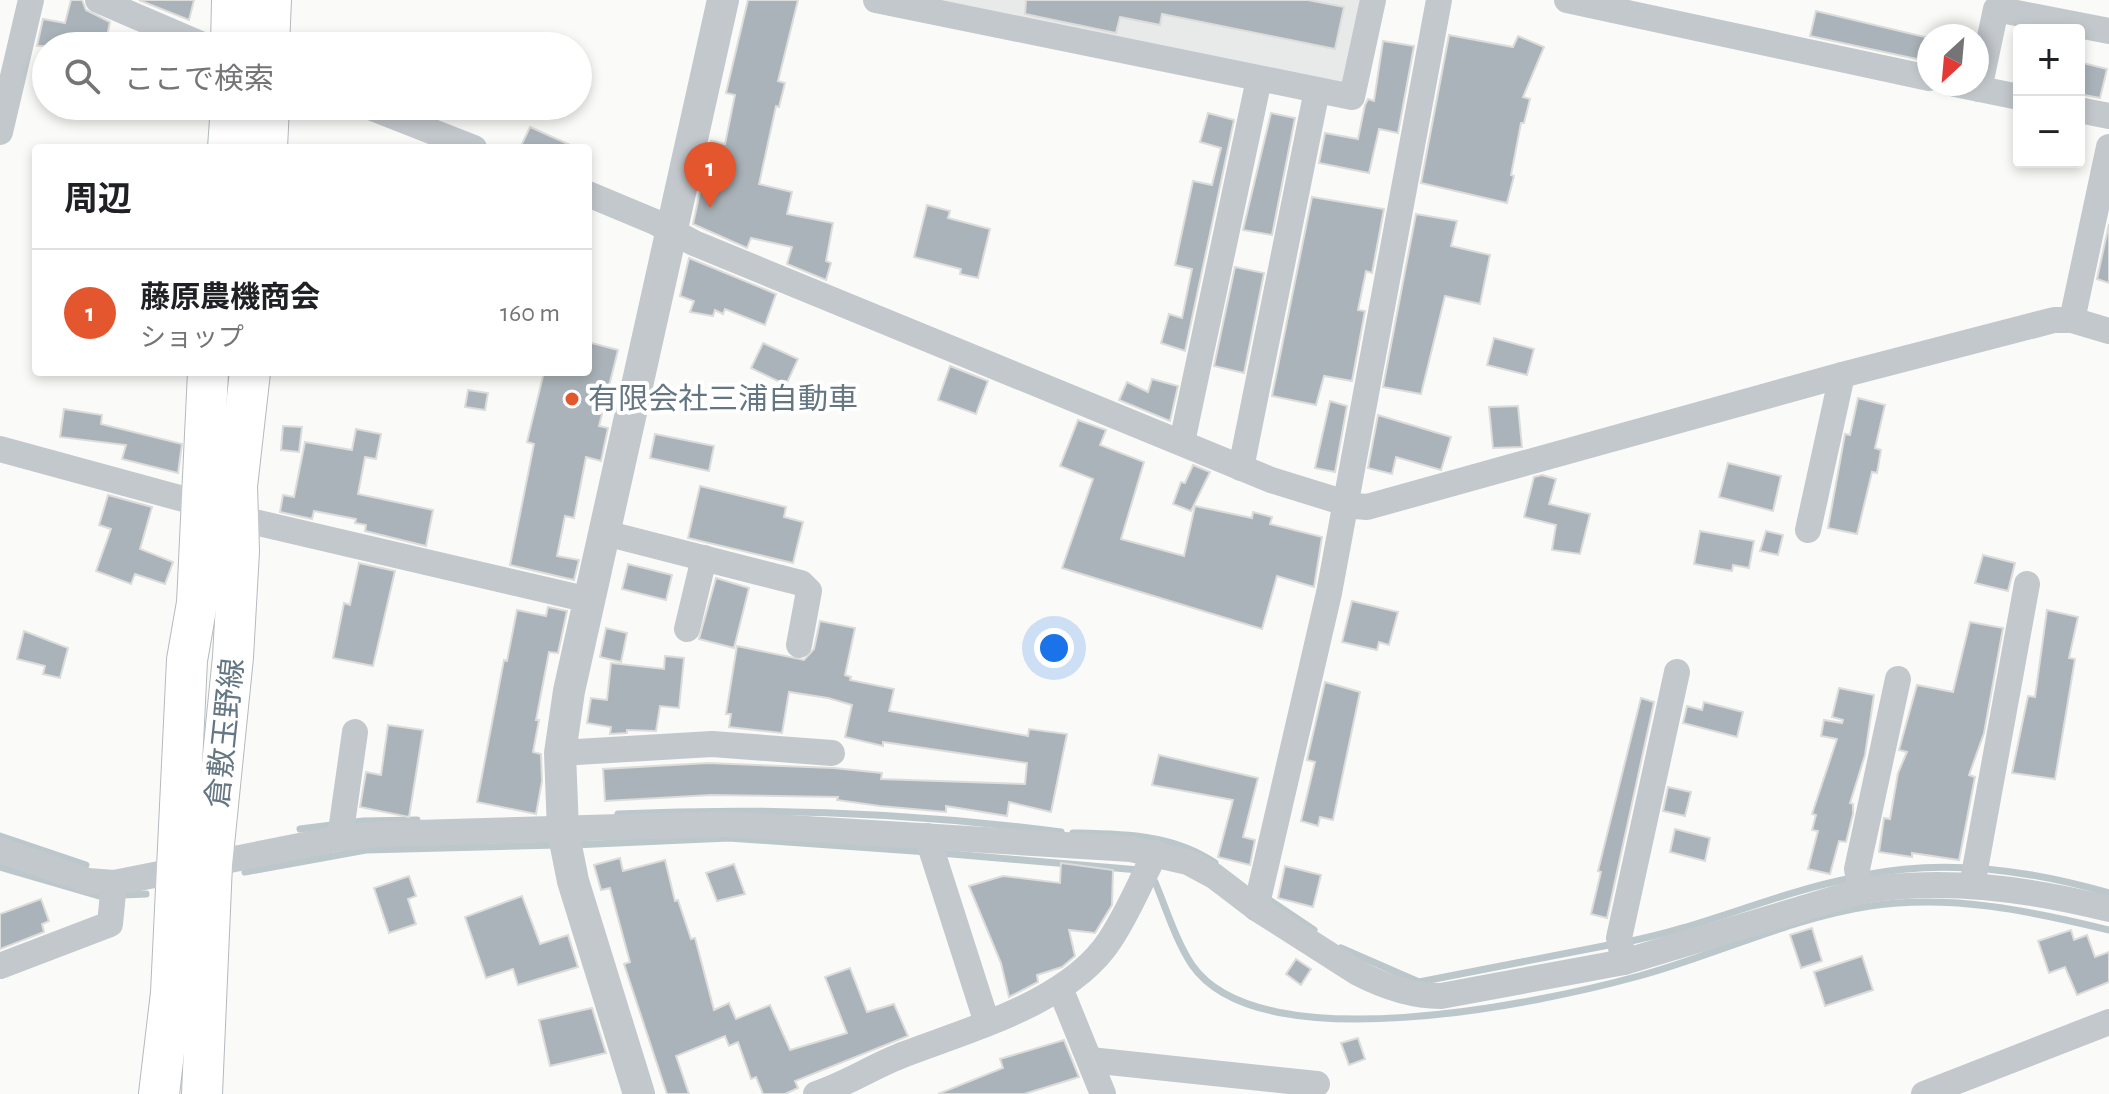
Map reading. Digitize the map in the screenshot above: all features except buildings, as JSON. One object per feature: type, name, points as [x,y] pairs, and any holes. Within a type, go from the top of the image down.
[{"type":"main road","points":[[231,32],[232,0]]},
{"type":"main road","points":[[270,32],[271,0]]},
{"type":"main road","points":[[228,144],[230,120]]},
{"type":"main road","points":[[267,144],[268,120]]},
{"type":"main road","name":"倉敷玉野線","points":[[159,1094],[171,993],[233,657],[208,376]]},
{"type":"main road","name":"倉敷玉野線","points":[[219,510],[237,486],[250,376]]},
{"type":"main road","name":"倉敷玉野線","points":[[194,868],[210,1093]]},
{"type":"street","points":[[0,132],[31,0]]},
{"type":"street","points":[[98,0],[172,32]]},
{"type":"street","points":[[639,1094],[565,842],[560,753],[589,600],[723,0]]},
{"type":"street","points":[[876,0],[1352,97],[1373,0]]},
{"type":"street","points":[[1567,0],[1917,75]]},
{"type":"street","points":[[1259,899],[1329,593],[1351,461],[1368,396],[1432,1]]},
{"type":"street","points":[[1989,28],[1996,9],[2109,31]]},
{"type":"street","points":[[1182,442],[1259,79]]},
{"type":"street","points":[[1241,468],[1317,90]]},
{"type":"street","points":[[1989,91],[2014,96]]},
{"type":"street","points":[[2085,111],[2109,116]]},
{"type":"street","points":[[403,120],[464,144]]},
{"type":"street","points":[[2073,315],[2109,147]]},
{"type":"street","points":[[592,196],[694,243],[1241,468],[1345,503],[1367,507],[1842,375],[2073,315],[2109,331]]},
{"type":"street","points":[[1808,530],[1842,375]]},
{"type":"street","points":[[0,449],[219,510],[589,600]]},
{"type":"street","points":[[605,533],[801,583],[809,591],[799,645]]},
{"type":"street","points":[[687,629],[704,558]]},
{"type":"street","points":[[1974,874],[2027,584]]},
{"type":"street","points":[[1621,950],[1677,672]]},
{"type":"street","points":[[1859,880],[1898,679]]},
{"type":"street","points":[[342,827],[355,732]]},
{"type":"street","points":[[560,753],[712,744],[832,753]]},
{"type":"street","points":[[0,850],[114,893],[342,827],[565,842],[725,824],[930,847],[1149,866],[1188,862],[1259,899],[1358,973],[1379,984],[1421,996],[1441,996],[1621,950],[1859,880],[1888,886],[1974,874],[2109,909]]},
{"type":"street","points":[[930,847],[987,1023]]},
{"type":"street","points":[[816,1094],[842,1086],[865,1069],[987,1023],[1060,988],[1109,942],[1149,866]]},
{"type":"street","points":[[0,966],[104,928],[110,924],[114,893]]},
{"type":"street","points":[[1060,988],[1103,1094]]},
{"type":"street","points":[[1924,1094],[1982,1084],[2109,1022]]},
{"type":"street","points":[[1090,1060],[1317,1084]]},
{"type":"shaded area","points":[[914,0],[1366,0],[1347,88]]},
{"type":"waterway","points":[[618,814],[729,811],[840,813],[951,820],[1061,832]]},
{"type":"waterway","points":[[300,829],[363,821],[417,820]]},
{"type":"waterway","points":[[1073,833],[1129,835],[1165,841],[1199,853],[1215,863]]},
{"type":"waterway","points":[[0,836],[86,865]]},
{"type":"waterway","points":[[573,845],[729,838],[928,852]]},
{"type":"waterway","points":[[245,872],[366,850],[557,845]]},
{"type":"waterway","points":[[940,853],[1139,870]]},
{"type":"waterway","points":[[0,867],[99,896],[146,894]]},
{"type":"waterway","points":[[1865,875],[1927,867],[1988,869],[2049,878],[2109,893]]},
{"type":"waterway","points":[[1149,877],[1155,882],[1186,956],[1227,995],[1277,1012],[1337,1019],[1404,1017],[1472,1010],[1594,987],[1668,967],[1811,919],[1870,906],[1931,902],[1991,906],[2109,930]]},
{"type":"waterway","points":[[1626,942],[1852,878]]},
{"type":"waterway","points":[[1265,897],[1314,930]]},
{"type":"waterway","points":[[1341,948],[1419,982],[1614,944]]},
{"type":"place","name":"藤原農機商会","points":[[710,208]]},
{"type":"place","name":"有限会社三浦自動車","points":[[572,399]]}]
